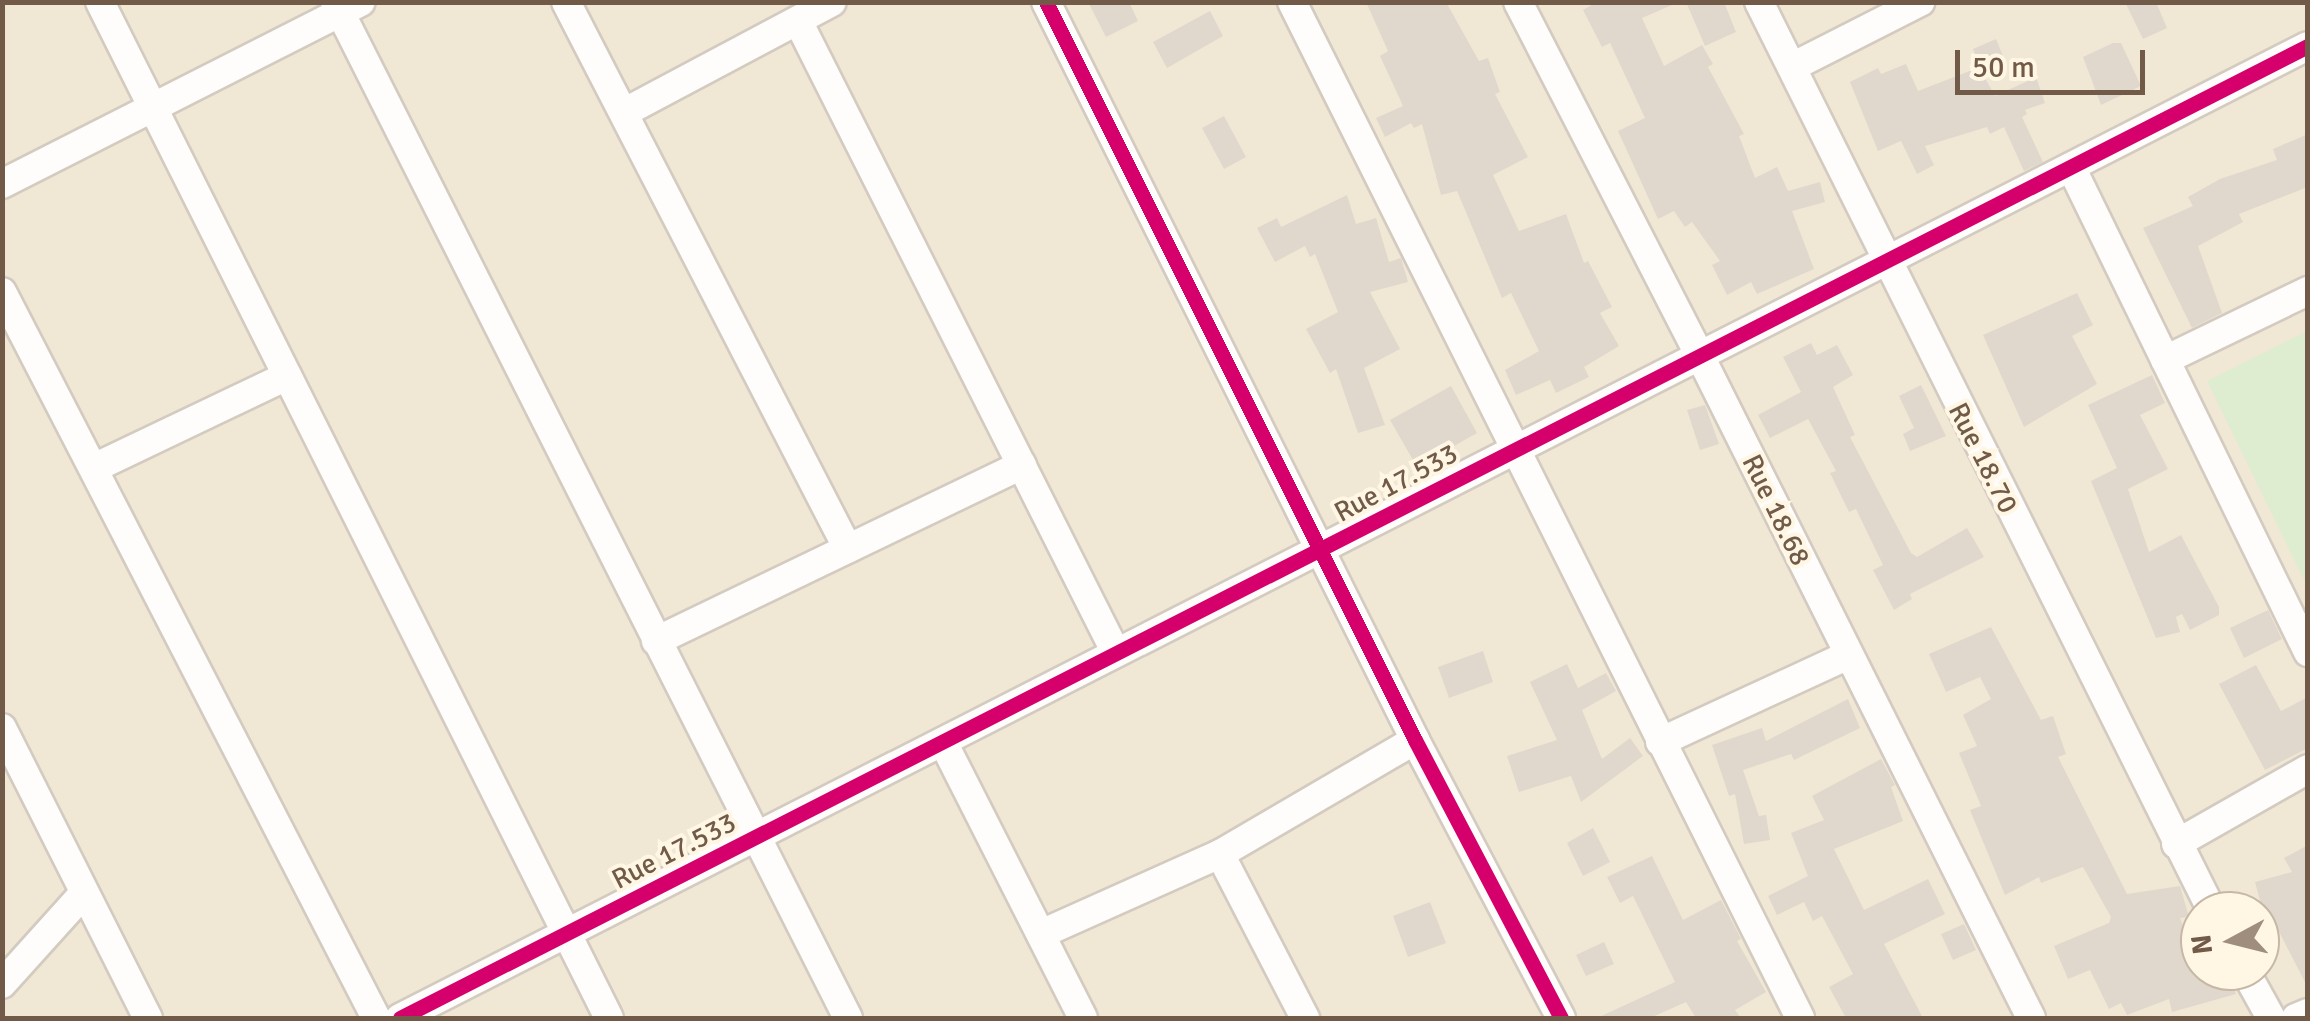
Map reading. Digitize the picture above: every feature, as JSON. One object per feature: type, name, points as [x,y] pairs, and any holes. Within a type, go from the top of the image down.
[{"type":"street","points":[[100,2],[609,1018]]},
{"type":"street","points":[[566,2],[848,549]]},
{"type":"street","points":[[625,112],[832,2]]},
{"type":"street","points":[[1046,2],[1415,740],[1560,1018]]},
{"type":"street","points":[[1292,2],[1800,1018]]},
{"type":"street","name":"Rue 18.68","points":[[1518,2],[2031,1018]]},
{"type":"street","name":"Rue 18.70","points":[[1759,2],[1884,261],[2201,891]]},
{"type":"street","points":[[1792,67],[1920,2]]},
{"type":"street","points":[[2,184],[154,109],[345,6],[656,641],[848,1018]]},
{"type":"street","points":[[798,21],[1116,654]]},
{"type":"street","name":"Rue 17.533","points":[[400,1018],[2308,46]]},
{"type":"street","points":[[2071,167],[2308,652]]},
{"type":"street","points":[[2165,360],[2308,291]]},
{"type":"street","points":[[2,292],[376,1018]]},
{"type":"street","points":[[94,468],[287,376]]},
{"type":"street","points":[[656,641],[1022,464]]},
{"type":"street","points":[[1660,742],[1848,655]]},
{"type":"street","points":[[2,728],[148,1018]]},
{"type":"street","points":[[1041,934],[1220,854],[1415,740]]},
{"type":"street","points":[[942,742],[1083,1018]]},
{"type":"street","points":[[2176,844],[2308,769]]},
{"type":"street","points":[[1220,854],[1305,1018]]},
{"type":"street","points":[[2,984],[84,893]]},
{"type":"street","points":[[2256,991],[2271,1018]]},
{"type":"street","points":[[2296,1018],[2308,1013]]},
{"type":"shaded area","points":[[2,3],[2307,3],[2307,1018],[3,1018]]},
{"type":"green space","points":[[2307,331],[2307,586],[2207,381]]},
{"type":"building","points":[[1088,2],[1129,2],[1138,21],[1106,37]]},
{"type":"building","points":[[1366,2],[1446,2],[1479,61],[1488,58],[1500,92],[1495,94],[1528,157],[1493,175],[1519,231],[1566,214],[1584,263],[1588,261],[1612,307],[1600,313],[1619,346],[1584,367],[1589,377],[1556,393],[1550,380],[1516,395],[1505,370],[1539,351],[1511,293],[1502,298],[1457,191],[1441,195],[1422,124],[1414,128],[1411,123],[1385,137],[1376,118],[1403,106],[1380,56],[1388,51]]},
{"type":"building","points":[[1597,2],[1679,2],[1642,18],[1664,66],[1702,45],[1713,64],[1708,67],[1744,134],[1739,136],[1755,178],[1777,167],[1788,191],[1820,182],[1825,202],[1792,211],[1814,269],[1757,294],[1751,282],[1727,295],[1712,265],[1720,261],[1692,222],[1685,227],[1674,211],[1658,219],[1618,131],[1645,118],[1610,43],[1602,47],[1583,10]]},
{"type":"building","points":[[1686,2],[1724,2],[1736,32],[1705,46]]},
{"type":"building","points":[[2125,2],[2156,2],[2167,28],[2143,39]]},
{"type":"building","points":[[1210,11],[1223,36],[1167,68],[1153,42]]},
{"type":"building","points":[[1996,39],[2006,63],[1984,76],[1995,96],[2036,77],[2045,103],[2025,110],[2027,114],[2022,117],[2043,162],[2024,171],[2004,127],[1990,134],[1987,127],[1925,146],[1934,165],[1917,174],[1901,141],[1878,151],[1850,82],[1878,68],[1881,74],[1906,64],[1918,91],[1980,67],[1983,73],[1973,49]]},
{"type":"building","points":[[2121,43],[2141,86],[2101,105],[2083,57]]},
{"type":"building","points":[[1224,116],[1246,157],[1224,169],[1202,128]]},
{"type":"building","points":[[2308,134],[2308,187],[2239,214],[2243,222],[2198,246],[2222,313],[2192,328],[2143,228],[2193,206],[2188,197],[2220,179],[2277,160],[2273,149]]},
{"type":"building","points":[[1347,195],[1356,224],[1376,218],[1389,262],[1401,258],[1408,282],[1370,292],[1400,349],[1364,368],[1385,425],[1358,433],[1336,369],[1330,373],[1306,329],[1338,312],[1315,254],[1310,257],[1305,246],[1275,262],[1257,228],[1277,218],[1281,227]]},
{"type":"building","points":[[2077,293],[2093,325],[2072,336],[2097,384],[2024,427],[1983,335]]},
{"type":"building","points":[[1811,343],[1817,355],[1837,345],[1853,375],[1833,387],[1855,435],[1850,437],[1911,553],[1917,557],[1967,528],[1984,557],[1910,594],[1912,599],[1894,610],[1873,570],[1883,565],[1856,509],[1849,512],[1830,473],[1836,471],[1808,419],[1770,438],[1758,415],[1801,392],[1783,357]]},
{"type":"building","points":[[2152,375],[2165,403],[2140,415],[2168,469],[2128,489],[2149,552],[2181,535],[2219,607],[2219,615],[2190,630],[2182,614],[2176,617],[2180,632],[2156,638],[2091,481],[2117,468],[2088,405]]},
{"type":"building","points":[[1921,385],[1946,436],[1910,451],[1903,434],[1914,428],[1899,396]]},
{"type":"building","points":[[1451,386],[1477,433],[1417,467],[1390,420]]},
{"type":"building","points":[[1705,405],[1719,444],[1700,450],[1687,410]]},
{"type":"building","points":[[2268,610],[2282,639],[2244,658],[2230,628]]},
{"type":"building","points":[[1991,627],[2041,720],[2053,716],[2066,754],[2058,757],[2127,894],[2180,886],[2180,991],[2236,994],[2172,1012],[2169,999],[2127,1015],[2121,1003],[2109,1009],[2090,970],[2068,979],[2054,946],[2109,923],[2111,917],[2083,867],[2041,883],[2039,877],[2005,895],[1970,810],[1981,806],[1959,753],[1977,746],[1963,715],[1991,699],[1980,677],[1946,692],[1929,654]]},
{"type":"building","points":[[1483,651],[1493,682],[1449,698],[1438,667]]},
{"type":"building","points":[[1567,664],[1578,688],[1606,673],[1616,691],[1582,710],[1602,759],[1630,738],[1643,756],[1581,802],[1571,776],[1519,792],[1507,756],[1557,740],[1530,682]]},
{"type":"building","points":[[2256,665],[2281,711],[2308,697],[2308,748],[2265,770],[2219,684]]},
{"type":"building","points":[[1848,699],[1860,728],[1794,760],[1791,754],[1743,770],[1759,816],[1766,815],[1770,840],[1744,844],[1735,794],[1729,796],[1712,745],[1762,728],[1766,741]]},
{"type":"building","points":[[1881,759],[1895,785],[1891,787],[1903,821],[1834,849],[1864,910],[1928,879],[1945,914],[1884,944],[1923,1018],[1846,1018],[1829,987],[1853,974],[1822,916],[1813,921],[1804,902],[1777,915],[1768,896],[1808,876],[1791,833],[1824,820],[1812,796]]},
{"type":"building","points":[[1593,828],[1610,862],[1583,876],[1567,843]]},
{"type":"building","points":[[2308,845],[2308,988],[2280,933],[2280,891],[2257,891],[2255,882],[2292,872],[2284,858]]},
{"type":"building","points":[[1652,856],[1683,920],[1721,900],[1741,939],[1737,941],[1766,992],[1735,1010],[1741,1018],[1696,1018],[1686,1002],[1650,1018],[1597,1018],[1675,982],[1633,896],[1620,903],[1607,877]]},
{"type":"building","points":[[1430,902],[1446,943],[1408,957],[1393,916]]},
{"type":"building","points":[[1964,924],[1976,950],[1953,960],[1941,934]]},
{"type":"building","points":[[1604,942],[1614,964],[1586,976],[1576,955]]},
{"type":"cycle path","points":[[1046,2],[1415,740],[1561,1018]]},
{"type":"cycle path","points":[[400,1018],[2308,46]]}]
